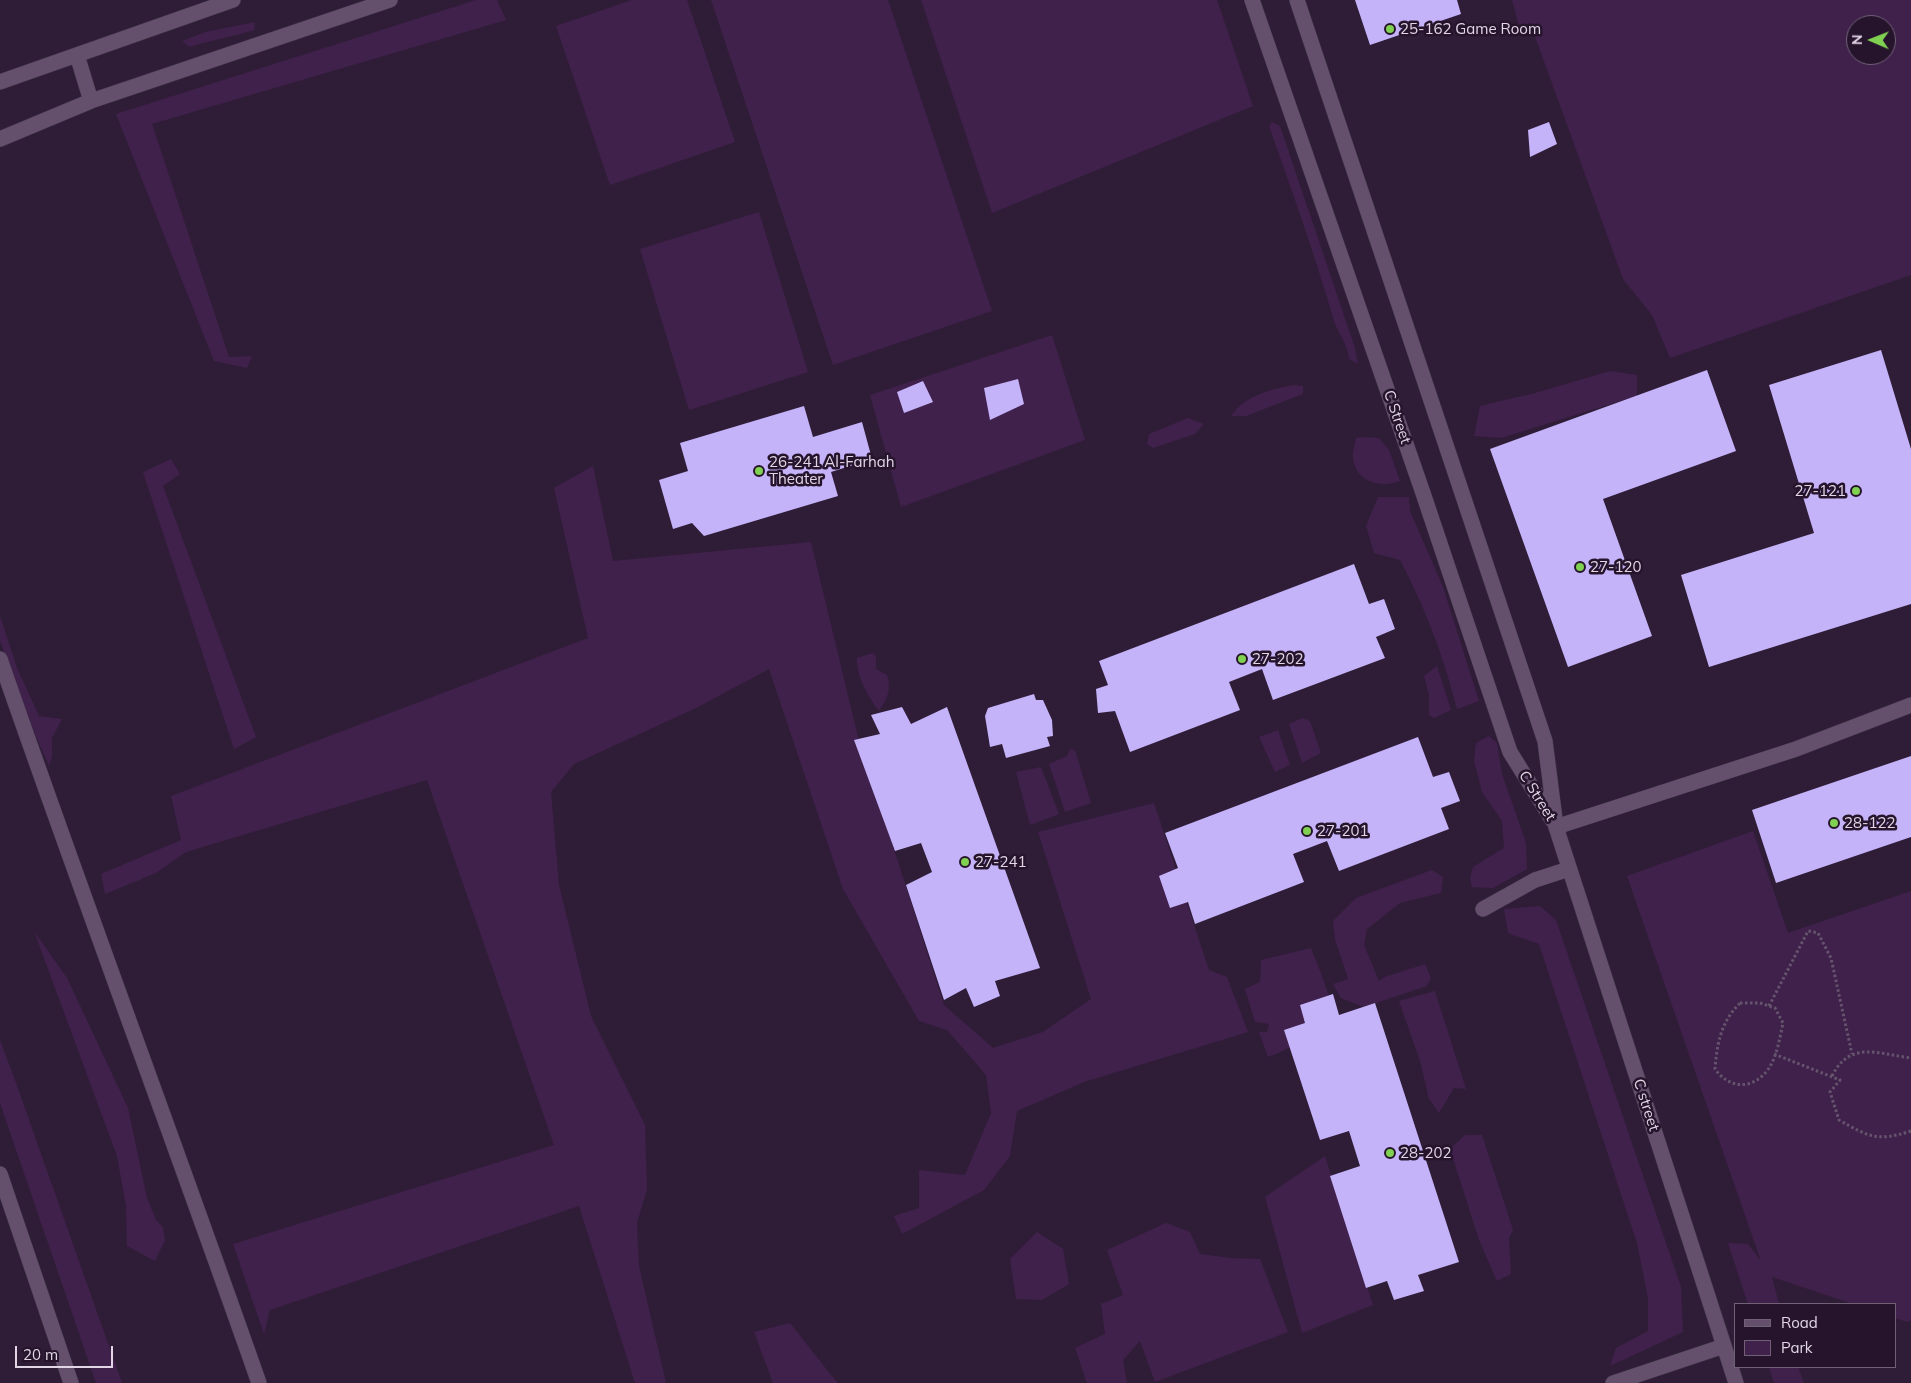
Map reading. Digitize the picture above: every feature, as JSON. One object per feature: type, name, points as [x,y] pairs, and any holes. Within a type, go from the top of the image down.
[{"type":"street","points":[[0,82],[233,0]]},
{"type":"street","points":[[0,139],[91,101],[390,0]]},
{"type":"street","name":"C Street","points":[[1252,0],[1417,476],[1510,752],[1556,826]]},
{"type":"street","name":"C Street","points":[[1297,0],[1545,741],[1556,826]]},
{"type":"street","points":[[77,55],[91,101]]},
{"type":"street","points":[[0,659],[68,857],[259,1383]]},
{"type":"street","name":"C Street","points":[[1556,826],[1796,749],[1911,705]]},
{"type":"street","name":"C street","points":[[1556,826],[1736,1383]]},
{"type":"street","points":[[1483,909],[1535,880],[1569,869]]},
{"type":"street","points":[[0,1174],[71,1383]]},
{"type":"street","points":[[1613,1383],[1724,1346]]},
{"type":"path","points":[[1769,1006],[1808,931],[1818,933],[1831,958],[1852,1054]]},
{"type":"path","points":[[1760,1003],[1775,1008],[1783,1023],[1774,1054],[1769,1068],[1755,1081],[1739,1086],[1722,1079],[1715,1069],[1720,1033],[1729,1014],[1740,1004],[1760,1003]]},
{"type":"path","points":[[1832,1076],[1838,1063],[1852,1054],[1870,1050],[1911,1058]]},
{"type":"path","points":[[1774,1054],[1795,1064],[1840,1080],[1830,1092],[1839,1120],[1873,1138],[1911,1131]]},
{"type":"green space","points":[[476,0],[497,0],[506,20],[152,124],[229,357],[252,356],[247,368],[214,361],[116,114]]},
{"type":"green space","points":[[632,0],[687,0],[735,142],[610,185],[556,26]]},
{"type":"green space","points":[[711,0],[888,0],[992,311],[833,365]]},
{"type":"green space","points":[[921,0],[1217,0],[1253,106],[992,213]]},
{"type":"green space","points":[[1512,0],[1911,0],[1911,275],[1670,358],[1652,315],[1623,279],[1533,31],[1519,26]]},
{"type":"green space","points":[[255,22],[254,30],[238,35],[190,47],[182,41],[205,32]]},
{"type":"green space","points":[[1272,122],[1280,126],[1355,348],[1358,364],[1349,359],[1334,321],[1311,247],[1269,126]]},
{"type":"green space","points":[[759,212],[808,372],[689,410],[640,249]]},
{"type":"green space","points":[[1052,335],[1085,440],[901,507],[870,395]]},
{"type":"green space","points":[[1610,371],[1637,375],[1637,396],[1501,438],[1474,436],[1480,406],[1535,393]]},
{"type":"green space","points":[[1294,385],[1303,386],[1303,394],[1246,416],[1231,416],[1243,403],[1259,394]]},
{"type":"green space","points":[[1188,418],[1204,424],[1195,434],[1153,448],[1147,444],[1149,434]]},
{"type":"green space","points":[[1356,438],[1379,438],[1389,450],[1400,481],[1384,484],[1377,483],[1363,477],[1358,472],[1353,453]]},
{"type":"green space","points":[[171,459],[180,474],[163,486],[256,737],[234,749],[143,472]]},
{"type":"green space","points":[[593,466],[613,561],[811,542],[858,737],[944,1005],[993,1048],[1043,1032],[1091,999],[1038,832],[1154,803],[1209,970],[1227,977],[1248,1032],[1084,1082],[1017,1111],[1010,1156],[984,1190],[902,1234],[894,1216],[919,1208],[919,1170],[965,1175],[991,1113],[986,1075],[947,1030],[919,1021],[843,889],[769,669],[696,708],[574,764],[551,792],[559,885],[591,1016],[645,1125],[647,1189],[637,1223],[639,1266],[666,1383],[635,1383],[579,1206],[270,1310],[264,1334],[233,1244],[554,1145],[427,780],[186,852],[156,873],[105,894],[101,874],[181,840],[171,796],[588,638],[554,488]]},
{"type":"green space","points":[[1378,497],[1409,497],[1410,511],[1443,587],[1479,701],[1457,709],[1433,633],[1400,560],[1374,553],[1366,526]]},
{"type":"green space","points":[[0,616],[17,668],[39,716],[62,719],[52,738],[52,756],[49,766],[0,641]]},
{"type":"green space","points":[[873,653],[876,657],[876,669],[887,675],[889,685],[886,698],[879,711],[864,686],[857,665],[857,658]]},
{"type":"green space","points":[[1437,666],[1451,710],[1434,718],[1429,715],[1429,695],[1424,676]]},
{"type":"green space","points":[[1302,718],[1310,721],[1321,753],[1302,763],[1289,724]]},
{"type":"green space","points":[[1278,730],[1290,765],[1275,772],[1259,737]]},
{"type":"green space","points":[[1489,736],[1497,743],[1502,774],[1526,843],[1527,869],[1493,888],[1472,887],[1470,879],[1473,867],[1504,848],[1502,821],[1482,792],[1474,761],[1476,743]]},
{"type":"green space","points":[[1070,749],[1075,750],[1091,803],[1065,812],[1049,764],[1067,756]]},
{"type":"green space","points":[[1041,767],[1059,814],[1030,825],[1016,772]]},
{"type":"green space","points":[[1753,831],[1788,933],[1911,891],[1911,1320],[1907,1322],[1896,1318],[1896,1303],[1850,1303],[1772,1277],[1779,1303],[1748,1303],[1728,1243],[1748,1244],[1761,1261],[1627,876]]},
{"type":"green space","points":[[1432,870],[1443,877],[1441,893],[1400,903],[1367,929],[1364,945],[1379,981],[1385,977],[1425,964],[1431,978],[1427,986],[1364,1007],[1341,998],[1333,984],[1348,979],[1335,939],[1333,921],[1356,898]]},
{"type":"green space","points":[[1540,906],[1556,920],[1681,1287],[1683,1332],[1610,1366],[1616,1348],[1648,1331],[1648,1298],[1637,1243],[1539,944],[1508,933],[1504,909]]},
{"type":"green space","points":[[34,931],[67,978],[128,1108],[147,1198],[156,1220],[163,1227],[165,1240],[155,1261],[127,1246],[126,1206],[117,1156]]},
{"type":"green space","points":[[1311,948],[1328,996],[1327,1011],[1316,1029],[1288,1049],[1268,1057],[1259,1032],[1267,1032],[1269,1024],[1255,1022],[1245,989],[1260,982],[1261,960]]},
{"type":"green space","points":[[1435,991],[1466,1089],[1454,1088],[1439,1113],[1429,1099],[1420,1061],[1399,1001]]},
{"type":"green space","points":[[0,1040],[122,1383],[96,1383],[0,1103]]},
{"type":"green space","points":[[1465,1135],[1482,1135],[1513,1230],[1509,1238],[1511,1274],[1497,1281],[1479,1240],[1450,1149]]},
{"type":"green space","points":[[1325,1156],[1373,1305],[1302,1333],[1265,1197]]},
{"type":"green space","points":[[1166,1223],[1190,1232],[1200,1254],[1260,1259],[1288,1332],[1155,1382],[1140,1341],[1123,1360],[1127,1383],[1087,1383],[1075,1348],[1105,1334],[1101,1304],[1123,1295],[1107,1250]]},
{"type":"green space","points":[[1037,1232],[1063,1249],[1069,1284],[1042,1300],[1016,1299],[1010,1259]]},
{"type":"green space","points":[[790,1323],[838,1383],[773,1383],[754,1332]]},
{"type":"green space","points":[[1769,1368],[1798,1368],[1804,1383],[1774,1383]]},
{"type":"building","name":"25-162 Game Room","points":[[1355,0],[1457,0],[1461,14],[1370,45]]},
{"type":"building","points":[[1549,122],[1557,144],[1530,157],[1528,130]]},
{"type":"building","name":"27-121","points":[[1881,350],[1911,449],[1911,604],[1709,667],[1681,575],[1814,533],[1769,385]]},
{"type":"building","name":"27-120","points":[[1707,370],[1736,451],[1603,499],[1652,636],[1568,667],[1490,449]]},
{"type":"building","points":[[1018,379],[1024,404],[990,420],[984,388]]},
{"type":"building","points":[[923,381],[933,402],[904,413],[897,392]]},
{"type":"building","name":"26-241 Al-Farhah Theater","points":[[804,406],[813,437],[862,422],[872,459],[831,472],[838,496],[704,536],[692,523],[673,529],[659,480],[688,471],[680,443]]},
{"type":"building","name":"27-202","points":[[1354,564],[1369,604],[1384,599],[1395,629],[1376,637],[1385,658],[1273,700],[1262,669],[1229,682],[1240,710],[1130,752],[1115,711],[1098,713],[1096,689],[1108,685],[1099,661]]},
{"type":"building","points":[[1034,694],[1036,700],[1043,700],[1052,720],[1053,736],[1047,737],[1050,746],[1006,758],[1002,744],[990,747],[985,716],[988,708]]},
{"type":"building","name":"27-241","points":[[902,707],[911,724],[947,707],[1040,968],[995,981],[1000,996],[974,1007],[966,988],[944,1000],[906,885],[932,872],[921,843],[895,851],[854,740],[880,734],[871,715]]},
{"type":"building","name":"27-201","points":[[1418,737],[1433,777],[1449,772],[1460,801],[1441,808],[1449,829],[1339,871],[1327,841],[1293,854],[1304,882],[1195,924],[1188,902],[1170,908],[1159,876],[1178,868],[1165,833]]},
{"type":"building","name":"28-122","points":[[1911,756],[1911,837],[1776,883],[1752,810]]},
{"type":"building","name":"28-202","points":[[1333,994],[1339,1015],[1375,1003],[1459,1262],[1418,1275],[1424,1291],[1394,1300],[1387,1281],[1366,1288],[1330,1176],[1360,1166],[1349,1131],[1320,1140],[1284,1030],[1305,1023],[1300,1005]]},
{"type":"place","name":"25-162 Game Room","points":[[1390,29]]},
{"type":"place","name":"26-241 Al-Farhah Theater","points":[[759,471]]},
{"type":"place","name":"27-121","points":[[1856,491]]},
{"type":"place","name":"27-120","points":[[1580,567]]},
{"type":"place","name":"27-202","points":[[1242,659]]},
{"type":"place","name":"28-122","points":[[1834,823]]},
{"type":"place","name":"27-201","points":[[1307,831]]},
{"type":"place","name":"27-241","points":[[965,862]]},
{"type":"place","name":"28-202","points":[[1390,1153]]}]
